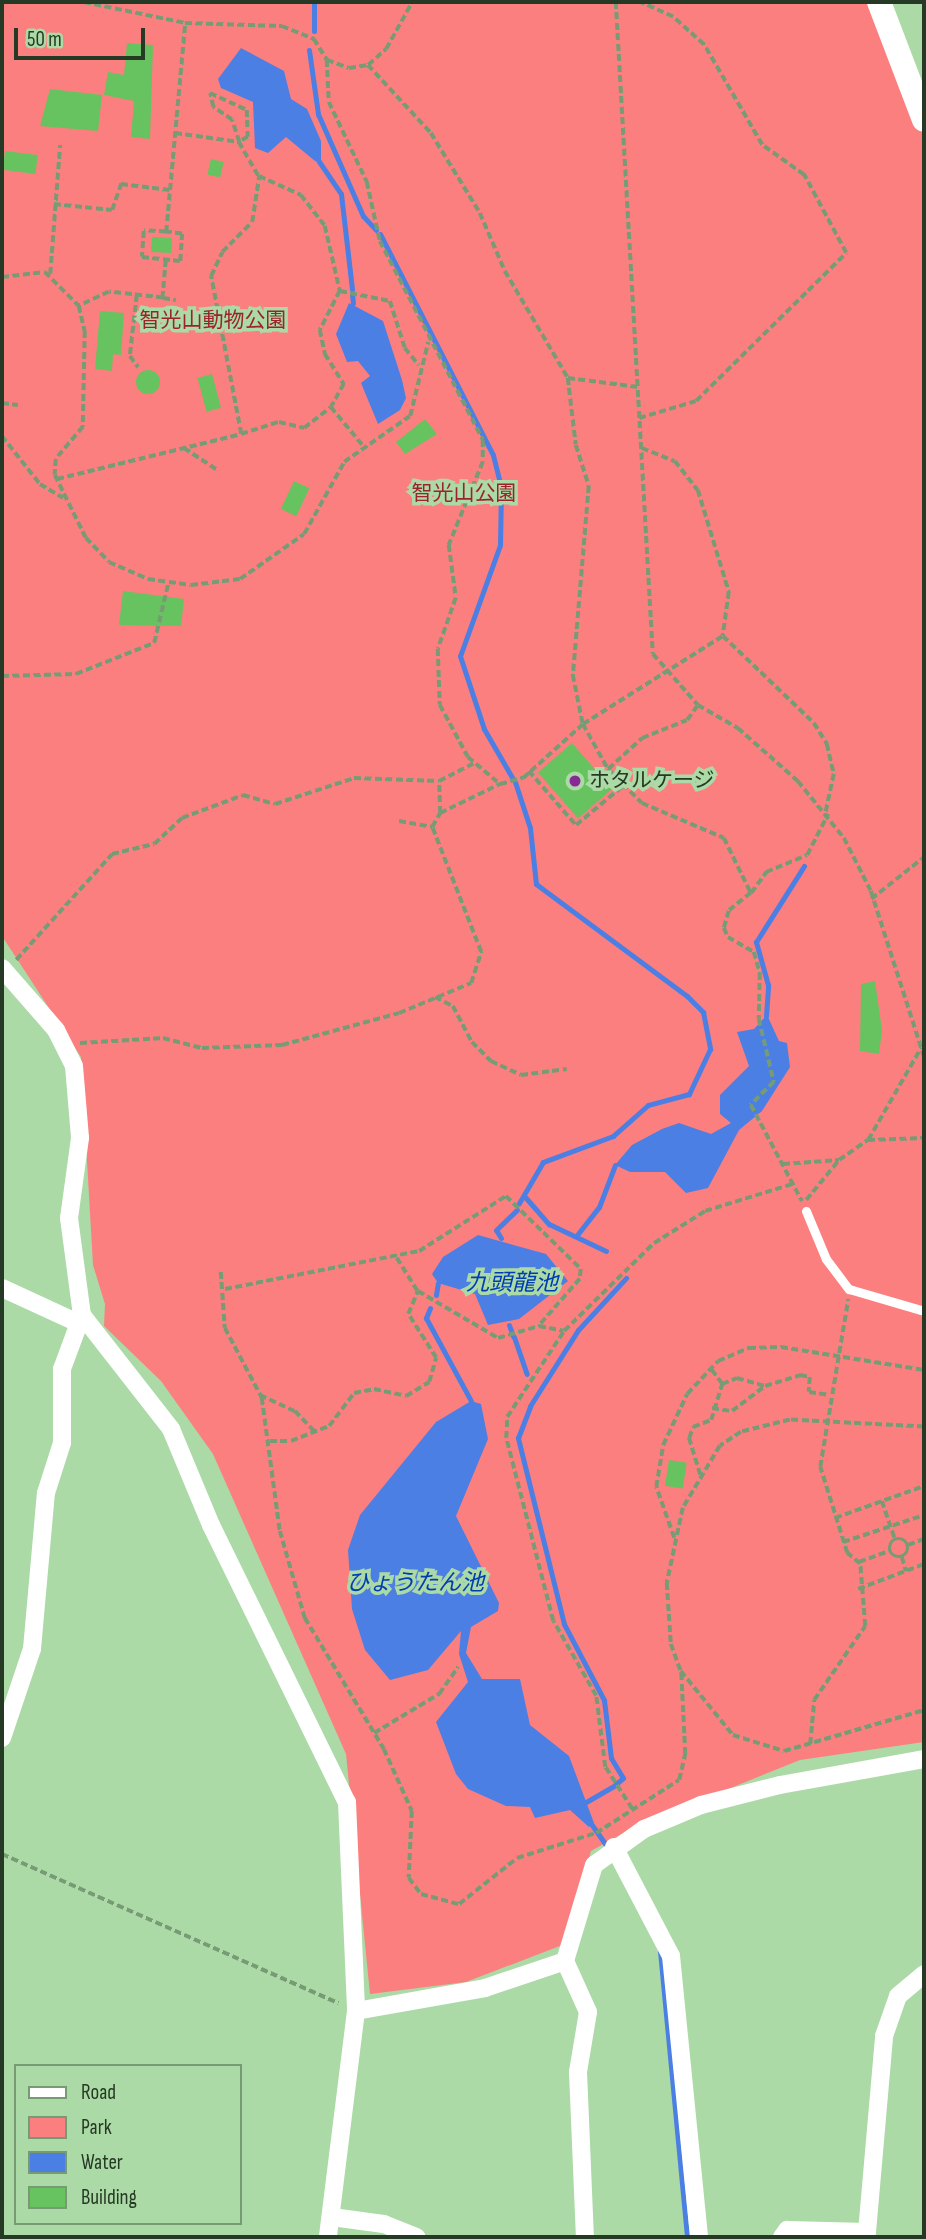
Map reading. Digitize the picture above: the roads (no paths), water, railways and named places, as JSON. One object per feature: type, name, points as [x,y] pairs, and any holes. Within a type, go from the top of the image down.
[{"type":"street","points":[[878,2],[924,120]]},
{"type":"street","points":[[2,1738],[32,1649],[46,1493],[62,1443],[62,1369],[80,1319],[69,1218],[80,1138],[67,1046],[3,969]]},
{"type":"street","points":[[2,1287],[80,1319],[171,1429],[211,1525],[335,1768],[352,1837],[356,2011],[328,2237]]},
{"type":"street","points":[[585,2237],[578,2072],[588,2012],[565,1961],[587,1878],[610,1849],[643,1829],[754,1792],[924,1759]]},
{"type":"street","points":[[610,1849],[671,1956],[699,2237]]},
{"type":"street","points":[[356,2011],[485,1988],[565,1961]]},
{"type":"street","points":[[782,2237],[787,2230],[867,2232],[884,2036],[898,1996],[924,1974]]},
{"type":"street","points":[[332,2217],[384,2224],[416,2237]]},
{"type":"lane","points":[[804,1207],[826,1259],[849,1289],[924,1311]]},
{"type":"water","points":[[241,48],[284,71],[291,99],[307,109],[321,141],[321,159],[315,161],[286,137],[268,153],[255,148],[253,102],[221,88],[218,79]]},
{"type":"water","points":[[349,303],[383,321],[402,380],[406,398],[400,410],[378,424],[361,383],[370,376],[358,361],[347,362],[336,334]]},
{"type":"water","points":[[767,1015],[779,1041],[787,1043],[790,1067],[762,1111],[739,1130],[708,1188],[686,1193],[665,1172],[630,1172],[615,1165],[632,1145],[662,1129],[679,1123],[711,1134],[731,1123],[720,1114],[720,1095],[749,1066],[737,1032],[754,1029]]},
{"type":"water","name":"九頭龍池","points":[[478,1235],[546,1254],[568,1281],[519,1319],[488,1325],[475,1294],[438,1283],[432,1274],[443,1257]]},
{"type":"water","name":"ひょうたん池","points":[[471,1401],[481,1404],[488,1439],[456,1516],[499,1603],[498,1611],[471,1627],[466,1653],[482,1679],[520,1679],[530,1725],[569,1756],[594,1823],[589,1827],[570,1810],[535,1818],[530,1807],[506,1806],[468,1789],[456,1774],[436,1722],[468,1682],[459,1654],[461,1631],[428,1670],[390,1680],[365,1650],[352,1609],[348,1550],[360,1515],[436,1422]]},
{"type":"waterway","points":[[314,2],[314,31]]},
{"type":"waterway","points":[[309,50],[318,114],[363,216],[376,230]]},
{"type":"waterway","points":[[318,160],[341,194],[352,289]]},
{"type":"waterway","points":[[380,234],[493,455],[501,488],[500,545],[460,656],[484,729],[513,779]]},
{"type":"waterway","points":[[352,294],[353,303]]},
{"type":"waterway","points":[[515,782],[530,828],[536,884],[687,996],[703,1012],[710,1049],[689,1094],[648,1105],[613,1136],[543,1162],[519,1203]]},
{"type":"waterway","points":[[766,1016],[768,985],[756,942],[804,866]]},
{"type":"waterway","points":[[577,1235],[599,1207],[615,1165]]},
{"type":"waterway","points":[[526,1198],[549,1224],[606,1251]]},
{"type":"waterway","points":[[501,1238],[496,1230],[517,1210]]},
{"type":"waterway","points":[[616,1784],[623,1778],[611,1758],[604,1700],[564,1624],[518,1438],[530,1406],[578,1330],[626,1278]]},
{"type":"waterway","points":[[436,1295],[438,1283]]},
{"type":"waterway","points":[[430,1308],[426,1318],[471,1401]]},
{"type":"waterway","points":[[509,1325],[513,1336]]},
{"type":"waterway","points":[[514,1337],[527,1374]]},
{"type":"waterway","points":[[586,1802],[615,1785]]},
{"type":"waterway","points":[[592,1825],[610,1851]]},
{"type":"waterway","points":[[660,1951],[687,2237]]},
{"type":"place","name":"ホタルケージ","points":[[575,781]]},
{"type":"park label","name":"智光山動物公園","points":[[213,321]]},
{"type":"park label","name":"智光山公園","points":[[464,494]]}]
